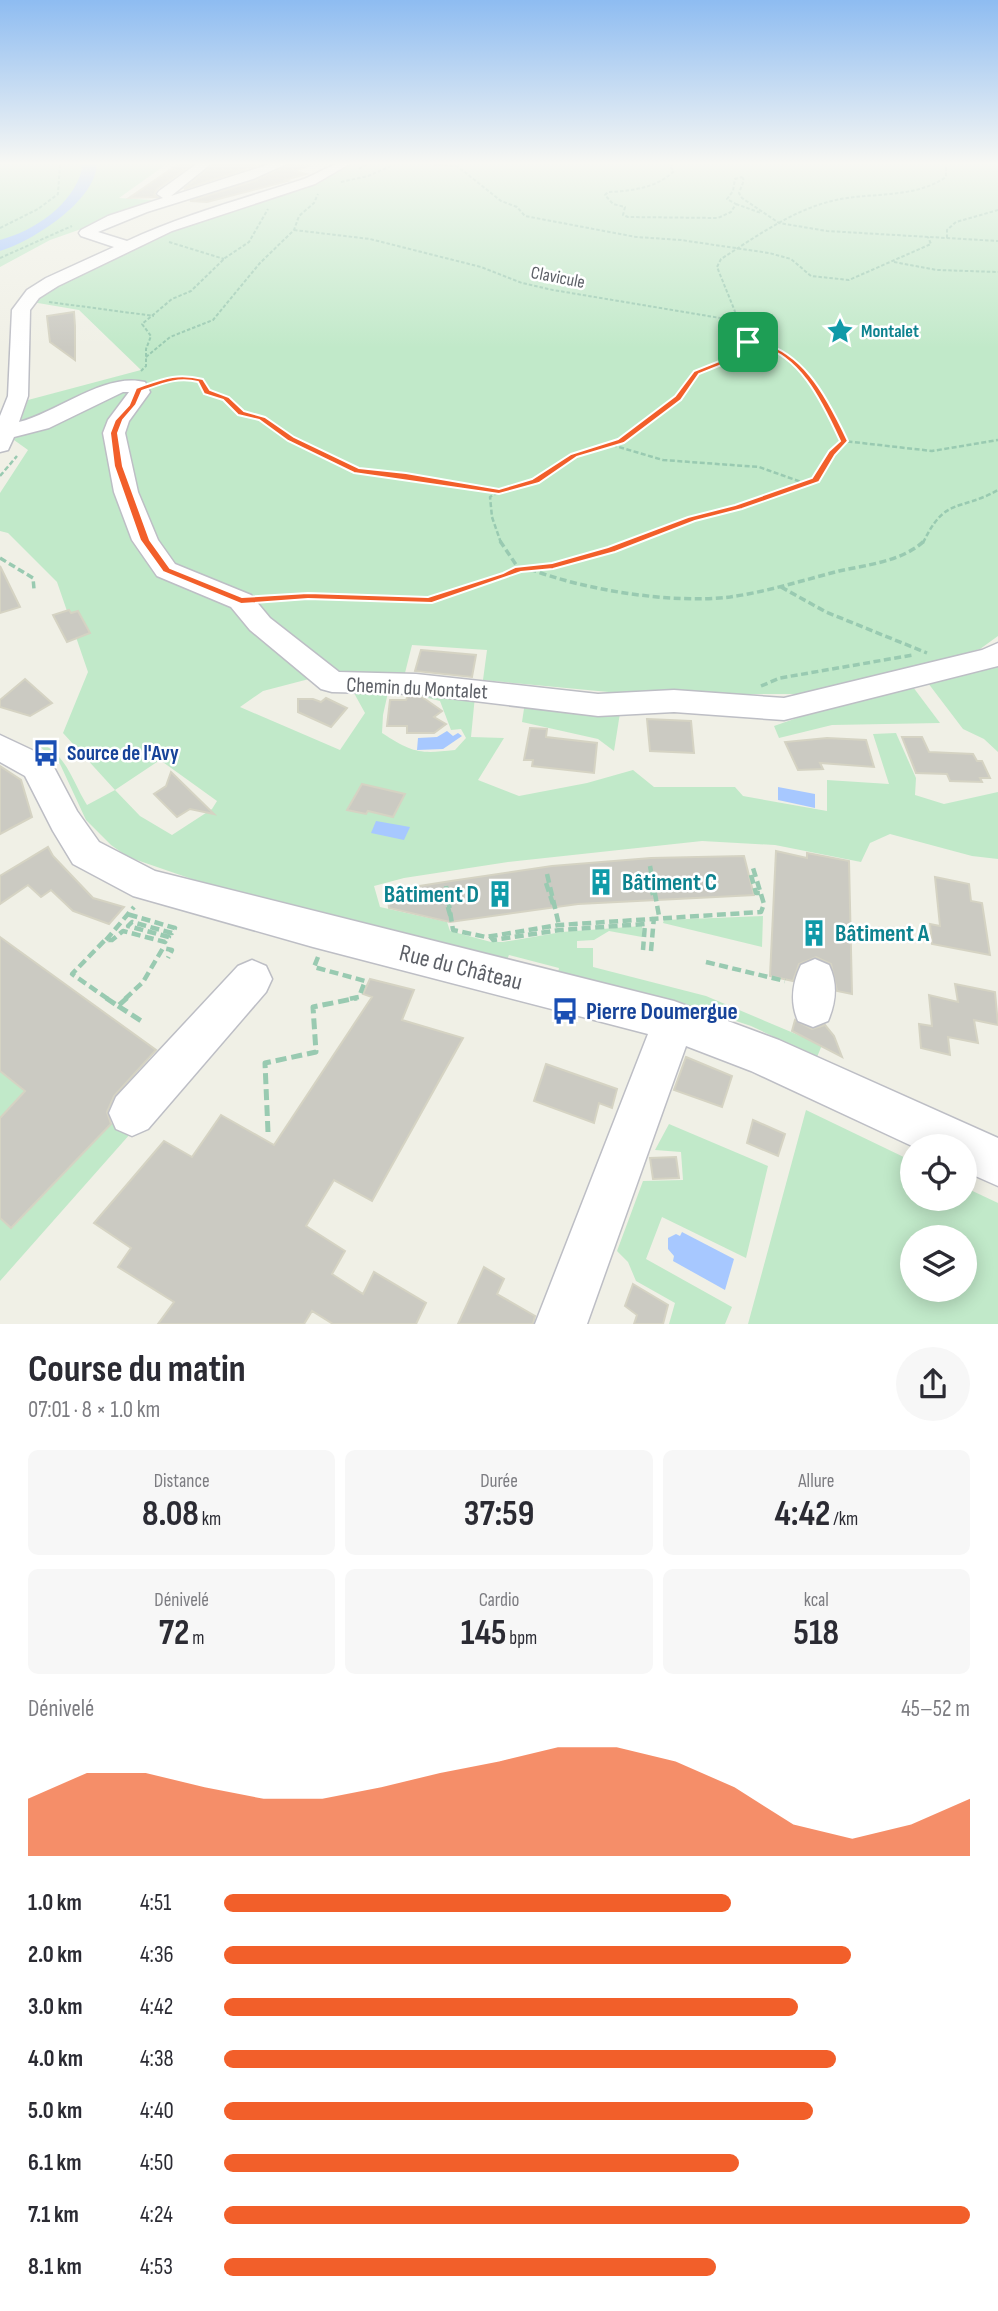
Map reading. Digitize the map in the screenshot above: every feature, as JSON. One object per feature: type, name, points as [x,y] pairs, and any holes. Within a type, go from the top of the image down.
[{"type":"street","points":[[99,225],[86,233],[129,247]]},
{"type":"street","points":[[9,442],[18,396],[20,310],[24,297],[177,225]]},
{"type":"street","points":[[9,442],[108,390],[134,388]]},
{"type":"street","name":"Chemin du Montalet","points":[[134,388],[132,405],[119,420],[114,433],[126,492],[145,540],[166,570],[241,601],[260,624],[332,682],[416,684],[598,705],[674,701],[784,709],[937,673],[998,653]]},
{"type":"street","name":"Rue du Château","points":[[0,747],[37,766],[65,821],[86,853],[146,885],[674,1021],[764,1055],[936,1134]]},
{"type":"street","points":[[132,1113],[252,979]]},
{"type":"street","points":[[561,1324],[674,1021]]},
{"type":"street","name":"Rue du Château","points":[[977,1153],[998,1162]]},
{"type":"path","points":[[134,388],[146,366],[145,359],[151,336],[142,324],[172,299],[191,291],[224,259],[249,242],[259,225]]},
{"type":"path","points":[[145,359],[170,337],[213,320],[260,262],[298,225]]},
{"type":"path","points":[[571,225],[636,237],[681,240],[791,259],[811,276],[849,280],[930,244],[928,237]]},
{"type":"path","points":[[519,569],[501,547],[489,513],[490,497],[536,481],[574,455],[621,441],[678,398],[696,373],[751,351],[717,268],[721,259],[776,225]]},
{"type":"path","points":[[790,225],[827,231],[998,241]]},
{"type":"path","points":[[947,238],[947,230],[953,225]]},
{"type":"path","name":"Clavicule","points":[[294,230],[370,239],[481,267],[522,283],[553,290],[738,321]]},
{"type":"path","points":[[147,238],[159,239],[224,259]]},
{"type":"path","points":[[890,261],[937,270],[998,272]]},
{"type":"path","points":[[24,297],[154,316]]},
{"type":"path","points":[[748,342],[766,344],[793,359],[824,401],[844,441]]},
{"type":"path","points":[[134,388],[176,377],[201,380],[207,392],[226,398],[241,413],[262,418],[291,439],[357,471],[406,476],[499,492]]},
{"type":"path","points":[[844,441],[932,451],[998,440]]},
{"type":"path","points":[[241,601],[308,596],[429,600],[507,576],[519,569],[553,566],[611,550],[692,519],[739,507],[806,484],[816,480],[832,453],[844,441]]},
{"type":"path","points":[[0,476],[9,442]]},
{"type":"path","points":[[612,445],[632,455],[772,470],[806,484]]},
{"type":"path","points":[[527,568],[564,582],[677,598],[730,597],[891,559],[923,543],[932,524],[947,508],[980,500],[998,490]]},
{"type":"path","points":[[0,558],[33,578],[34,589]]},
{"type":"path","points":[[779,586],[826,612],[928,653]]},
{"type":"path","points":[[760,686],[772,679],[813,675],[882,658],[935,653]]},
{"type":"path","points":[[650,866],[656,916],[651,951]]},
{"type":"path","points":[[446,886],[453,930],[490,936],[559,925],[656,916],[761,912],[764,904],[752,872]]},
{"type":"path","points":[[547,874],[559,925]]},
{"type":"path","points":[[648,877],[655,896]]},
{"type":"path","points":[[546,883],[551,903],[554,904]]},
{"type":"path","points":[[444,894],[451,918]]},
{"type":"path","points":[[134,906],[72,974],[143,1022]]},
{"type":"path","points":[[105,940],[112,940],[123,931],[165,942],[169,937],[128,926],[132,922],[172,933],[175,928],[127,914]]},
{"type":"path","points":[[490,936],[492,940],[560,930],[645,924],[643,950]]},
{"type":"path","points":[[118,1006],[144,982],[163,948],[173,950],[168,958]]},
{"type":"path","points":[[268,1132],[265,1063],[316,1052],[313,1007],[359,997],[365,981],[314,967],[318,957]]},
{"type":"path","points":[[706,962],[814,991]]},
{"type":"green space","points":[[0,225],[93,225],[50,240],[0,267]]},
{"type":"green space","points":[[183,225],[998,225],[998,636],[980,649],[825,694],[630,694],[483,680],[487,650],[412,645],[405,673],[392,674],[382,733],[401,745],[424,752],[455,750],[466,738],[461,729],[451,730],[440,701],[416,695],[419,689],[475,696],[471,737],[504,738],[478,780],[519,796],[587,783],[633,770],[654,787],[735,787],[743,796],[827,811],[827,780],[889,784],[873,734],[896,733],[916,778],[915,795],[944,804],[998,792],[998,859],[972,856],[890,834],[870,843],[861,862],[775,845],[702,841],[508,862],[404,878],[374,886],[380,907],[447,922],[450,931],[491,942],[562,932],[642,926],[642,937],[609,931],[594,940],[577,941],[577,948],[593,948],[593,967],[706,996],[822,1045],[817,1057],[751,1026],[694,1007],[558,973],[559,968],[509,955],[506,962],[244,897],[128,857],[111,845],[86,820],[60,764],[38,745],[41,743],[50,749],[63,762],[87,805],[115,790],[63,733],[88,672],[57,582],[8,533],[0,531],[0,493],[28,450],[14,440],[28,400],[141,370],[79,310],[32,302],[45,290]],"holes":[[[332,673],[343,673],[365,713],[340,750],[240,707],[263,691]],[[160,760],[217,801],[212,809],[172,835],[140,816],[115,790]]]},
{"type":"green space","points":[[998,661],[998,752],[984,739],[963,729],[928,683]]},
{"type":"green space","points":[[913,687],[940,723],[832,725],[779,738],[774,726],[823,709]]},
{"type":"green space","points":[[525,702],[620,713],[614,751],[598,739],[522,722]]},
{"type":"green space","points":[[763,916],[762,947],[663,923],[664,920]]},
{"type":"green space","points":[[0,1071],[25,1091],[0,1118]]},
{"type":"green space","points":[[806,1110],[900,1155],[900,1211],[977,1211],[977,1193],[998,1203],[998,1324],[748,1324]]},
{"type":"green space","points":[[121,1114],[138,1125],[0,1281],[0,1218],[12,1228]]},
{"type":"green space","points":[[669,1124],[768,1166],[746,1258],[662,1217],[646,1259],[732,1307],[725,1324],[669,1324],[675,1303],[636,1281],[628,1262],[617,1251],[643,1181],[683,1180],[681,1152],[655,1150]]},
{"type":"water","points":[[36,225],[51,225],[0,251],[0,240]]},
{"type":"water","points":[[447,731],[453,736],[458,733],[462,736],[443,749],[417,750],[418,738],[437,737]]},
{"type":"water","points":[[778,787],[815,794],[815,808],[778,800]]},
{"type":"water","points":[[376,821],[410,827],[404,840],[371,833]]},
{"type":"water","points":[[682,1232],[734,1259],[725,1290],[673,1261],[674,1256],[668,1249],[668,1238],[676,1234],[680,1236]]},
{"type":"building","points":[[74,312],[75,360],[50,342],[47,316]]},
{"type":"building","points":[[0,566],[20,607],[0,613]]},
{"type":"building","points":[[69,610],[71,613],[78,611],[90,633],[67,642],[53,615]]},
{"type":"building","points":[[421,650],[476,655],[472,677],[415,671]]},
{"type":"building","points":[[25,679],[52,703],[30,716],[0,707],[0,700]]},
{"type":"building","points":[[408,696],[422,697],[442,711],[434,717],[446,724],[434,733],[407,733],[407,726],[387,726],[390,700],[406,700]]},
{"type":"building","points":[[326,698],[347,708],[331,727],[298,712],[298,699],[321,702]]},
{"type":"building","points":[[647,719],[691,721],[694,753],[650,751]]},
{"type":"building","points":[[530,728],[547,729],[546,737],[597,743],[594,773],[532,766],[533,760],[524,760]]},
{"type":"building","points":[[902,737],[922,737],[929,752],[973,754],[977,761],[982,761],[990,778],[980,778],[982,782],[950,781],[947,774],[916,773]]},
{"type":"building","points":[[827,738],[866,740],[874,767],[820,763],[823,769],[798,770],[785,742]]},
{"type":"building","points":[[0,766],[21,780],[32,817],[0,834]]},
{"type":"building","points":[[171,772],[214,814],[190,809],[177,817],[154,794],[166,786]]},
{"type":"building","points":[[362,784],[405,794],[393,817],[368,811],[366,814],[347,810]]},
{"type":"building","points":[[48,847],[53,856],[93,898],[124,907],[109,924],[73,911],[51,890],[41,897],[28,885],[0,904],[0,876]]},
{"type":"building","name":"Bâtiment A","points":[[776,851],[807,858],[807,853],[849,861],[852,994],[837,991],[831,964],[816,957],[799,964],[793,981],[770,976]]},
{"type":"building","points":[[744,856],[754,895],[578,904],[450,922],[389,908],[387,891],[552,866],[651,858]]},
{"type":"building","points":[[935,877],[969,884],[971,901],[982,903],[990,955],[932,944],[930,924],[940,926]]},
{"type":"building","points":[[0,937],[156,1050],[114,1096],[107,1112],[111,1124],[11,1228],[0,1218],[0,1118],[25,1091],[0,1071]]},
{"type":"building","points":[[370,979],[414,990],[402,1020],[463,1038],[372,1201],[334,1180],[306,1226],[345,1251],[332,1274],[363,1294],[374,1272],[426,1303],[416,1324],[333,1324],[312,1311],[304,1324],[158,1324],[174,1302],[118,1267],[131,1248],[94,1223],[164,1141],[192,1157],[221,1115],[274,1145],[372,997],[363,994]]},
{"type":"building","points":[[955,984],[995,992],[998,1025],[974,1020],[978,1043],[948,1037],[950,1055],[921,1048],[919,1024],[932,1026],[929,995],[958,1002]]},
{"type":"building","points":[[795,1020],[812,1029],[825,1025],[834,1036],[842,1057],[792,1031]]},
{"type":"building","points":[[686,1057],[732,1076],[722,1107],[674,1090]]},
{"type":"building","points":[[546,1064],[617,1089],[612,1108],[599,1103],[594,1123],[534,1101]]},
{"type":"building","points":[[753,1120],[785,1134],[778,1156],[747,1143]]},
{"type":"building","points":[[676,1157],[679,1178],[653,1179],[650,1158]]},
{"type":"building","points":[[484,1267],[504,1279],[497,1294],[535,1316],[533,1324],[458,1324]]},
{"type":"building","points":[[633,1284],[668,1305],[663,1324],[634,1324],[637,1315],[625,1306]]},
{"type":"place","name":"Montalet","points":[[840,331]]},
{"type":"place","name":"Source de l'Avy","points":[[46,753]]},
{"type":"place","name":"Bâtiment C","points":[[601,882]]},
{"type":"place","name":"Bâtiment D","points":[[500,894]]},
{"type":"place","name":"Bâtiment A","points":[[814,933]]},
{"type":"place","name":"Pierre Doumergue","points":[[565,1011]]},
{"type":"route","points":[[748,342],[766,344],[793,359],[824,401],[835,421],[844,441],[832,453],[816,480],[739,507],[692,519],[611,550],[553,566],[519,569],[507,576],[429,600],[308,596],[241,601],[166,570],[145,540],[119,466],[114,433],[119,420],[132,405],[139,390],[176,377],[188,377],[201,380],[207,392],[226,398],[241,413],[262,418],[291,439],[357,471],[406,476],[499,492],[536,481],[574,455],[621,441],[678,398],[696,373],[751,351],[748,342]]}]
